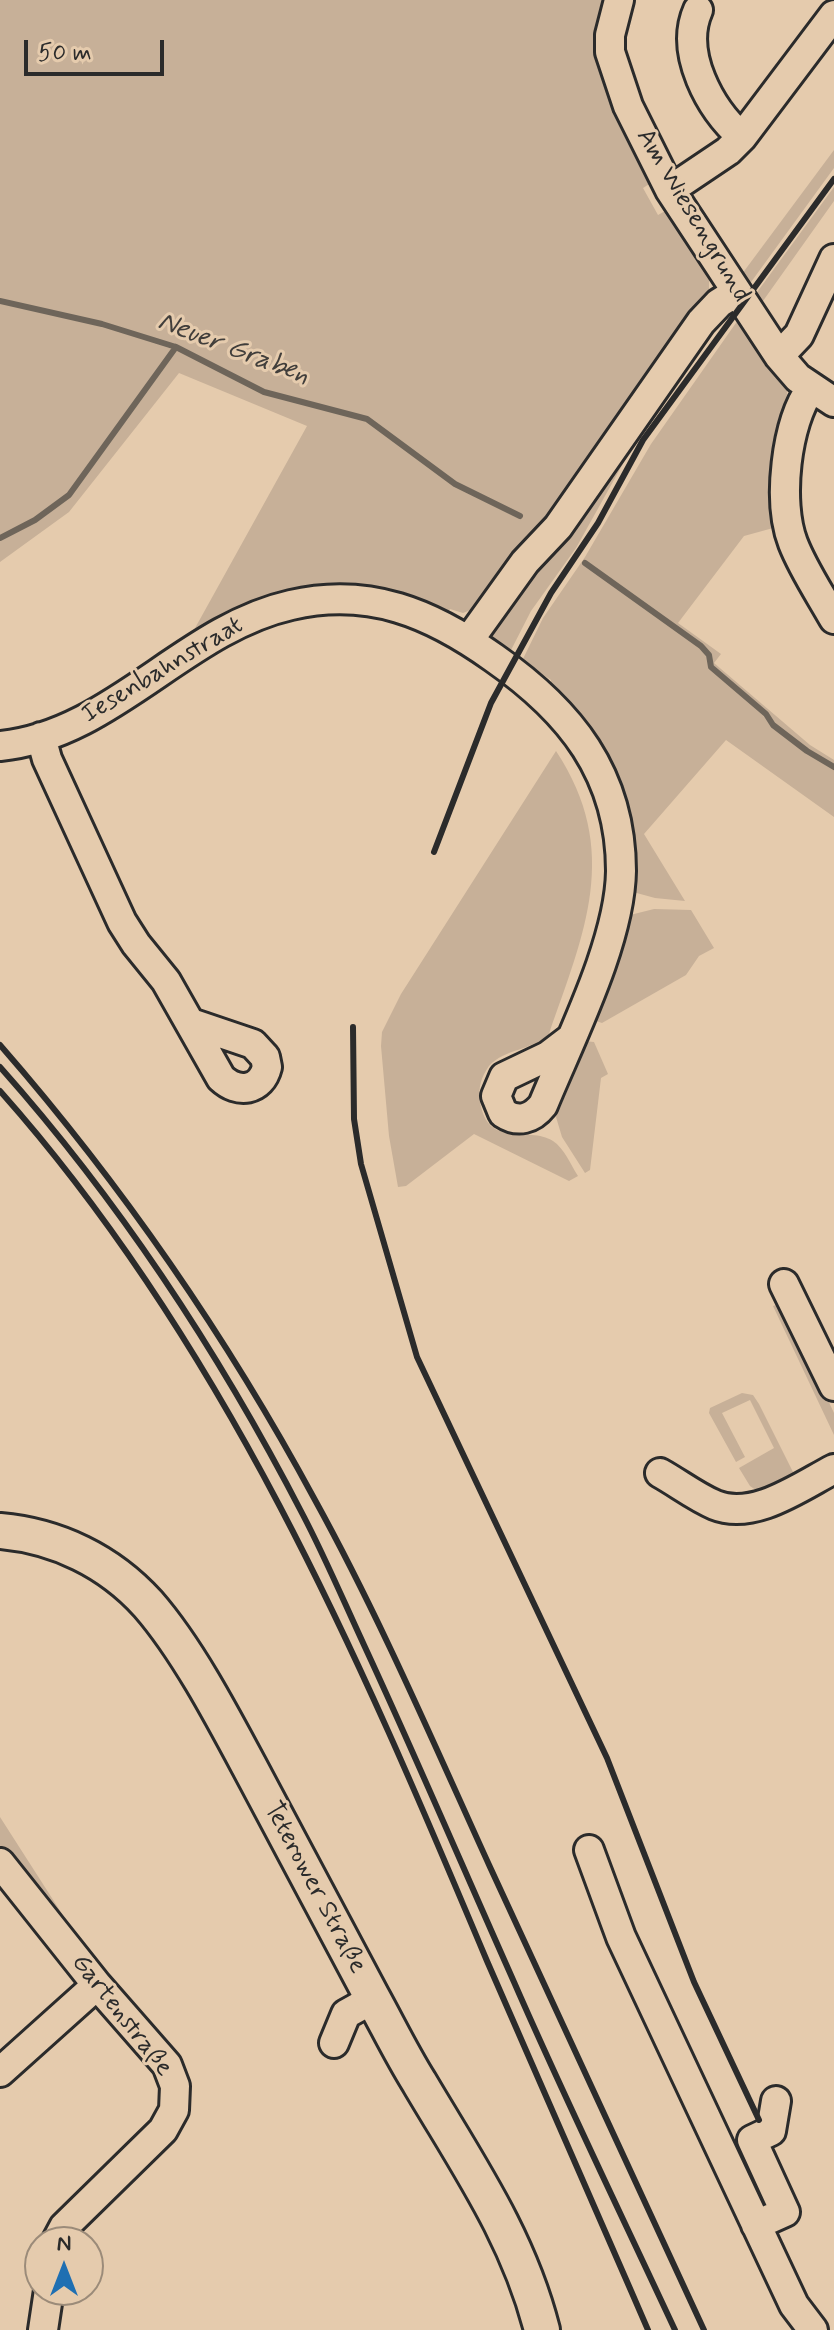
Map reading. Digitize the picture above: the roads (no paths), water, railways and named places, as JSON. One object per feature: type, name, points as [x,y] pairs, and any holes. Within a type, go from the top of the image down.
[{"type":"main road","name":"Teterower Straße","points":[[0,1531],[29,1534],[68,1546],[121,1578],[148,1605],[224,1719],[417,2079],[487,2195],[519,2257],[542,2330]]},
{"type":"street","name":"Am Wiesengrund","points":[[619,0],[610,35],[614,69],[628,106],[670,190],[779,356],[822,395]]},
{"type":"street","points":[[698,10],[692,28],[700,77],[714,105],[742,137]]},
{"type":"street","points":[[670,190],[728,151],[742,137],[834,15]]},
{"type":"street","points":[[779,356],[799,335],[834,259]]},
{"type":"street","points":[[469,640],[525,562],[558,527],[701,322],[719,303],[735,293]]},
{"type":"street","points":[[822,395],[797,412],[792,425],[786,489],[793,542],[834,619]]},
{"type":"street","name":"Iesenbahnstraat","points":[[0,746],[41,737],[95,714],[241,623],[290,605],[336,599],[381,603],[421,614],[469,640],[536,688],[568,721],[593,760],[612,809],[619,838],[621,872],[615,917],[569,1040]]},
{"type":"street","points":[[41,737],[47,759],[122,922],[166,981],[191,1023]]},
{"type":"street","points":[[784,1284],[834,1386]]},
{"type":"street","points":[[660,1473],[716,1506],[733,1509],[766,1503],[834,1469]]},
{"type":"street","points":[[589,1850],[621,1937],[756,2225],[794,2305],[815,2329]]},
{"type":"street","name":"Gartenstraße","points":[[2,1872],[167,2065],[172,2075],[176,2099],[170,2120],[163,2130],[65,2226]]},
{"type":"street","points":[[0,2072],[97,1985]]},
{"type":"street","points":[[334,2043],[346,2014],[373,1999]]},
{"type":"street","points":[[756,2225],[785,2212],[752,2140],[771,2131],[776,2101]]},
{"type":"street","points":[[43,2330],[47,2306]]},
{"type":"waterway","name":"Neuer Graben","points":[[0,301],[102,324],[176,347],[264,392],[367,419],[455,484],[520,516]]},
{"type":"waterway","points":[[0,538],[35,520],[69,495],[176,347]]},
{"type":"waterway","name":"Neuer Graben","points":[[585,563],[701,646],[709,655],[711,667],[766,714],[773,725],[834,767]]},
{"type":"railway","points":[[434,852],[491,703],[551,593],[598,523],[643,440],[834,179]]},
{"type":"railway","points":[[353,1027],[354,1119],[361,1164],[417,1357],[607,1758],[694,1982],[759,2120]]},
{"type":"railway","points":[[0,1045],[88,1152],[170,1264],[246,1380],[315,1500],[406,1682],[704,2330]]},
{"type":"railway","points":[[0,1067],[44,1118],[127,1226],[202,1338],[271,1455],[327,1563],[553,2069],[675,2330]]},
{"type":"railway","points":[[0,1091],[80,1188],[153,1290],[219,1397],[280,1506],[388,1731],[648,2330]]}]
